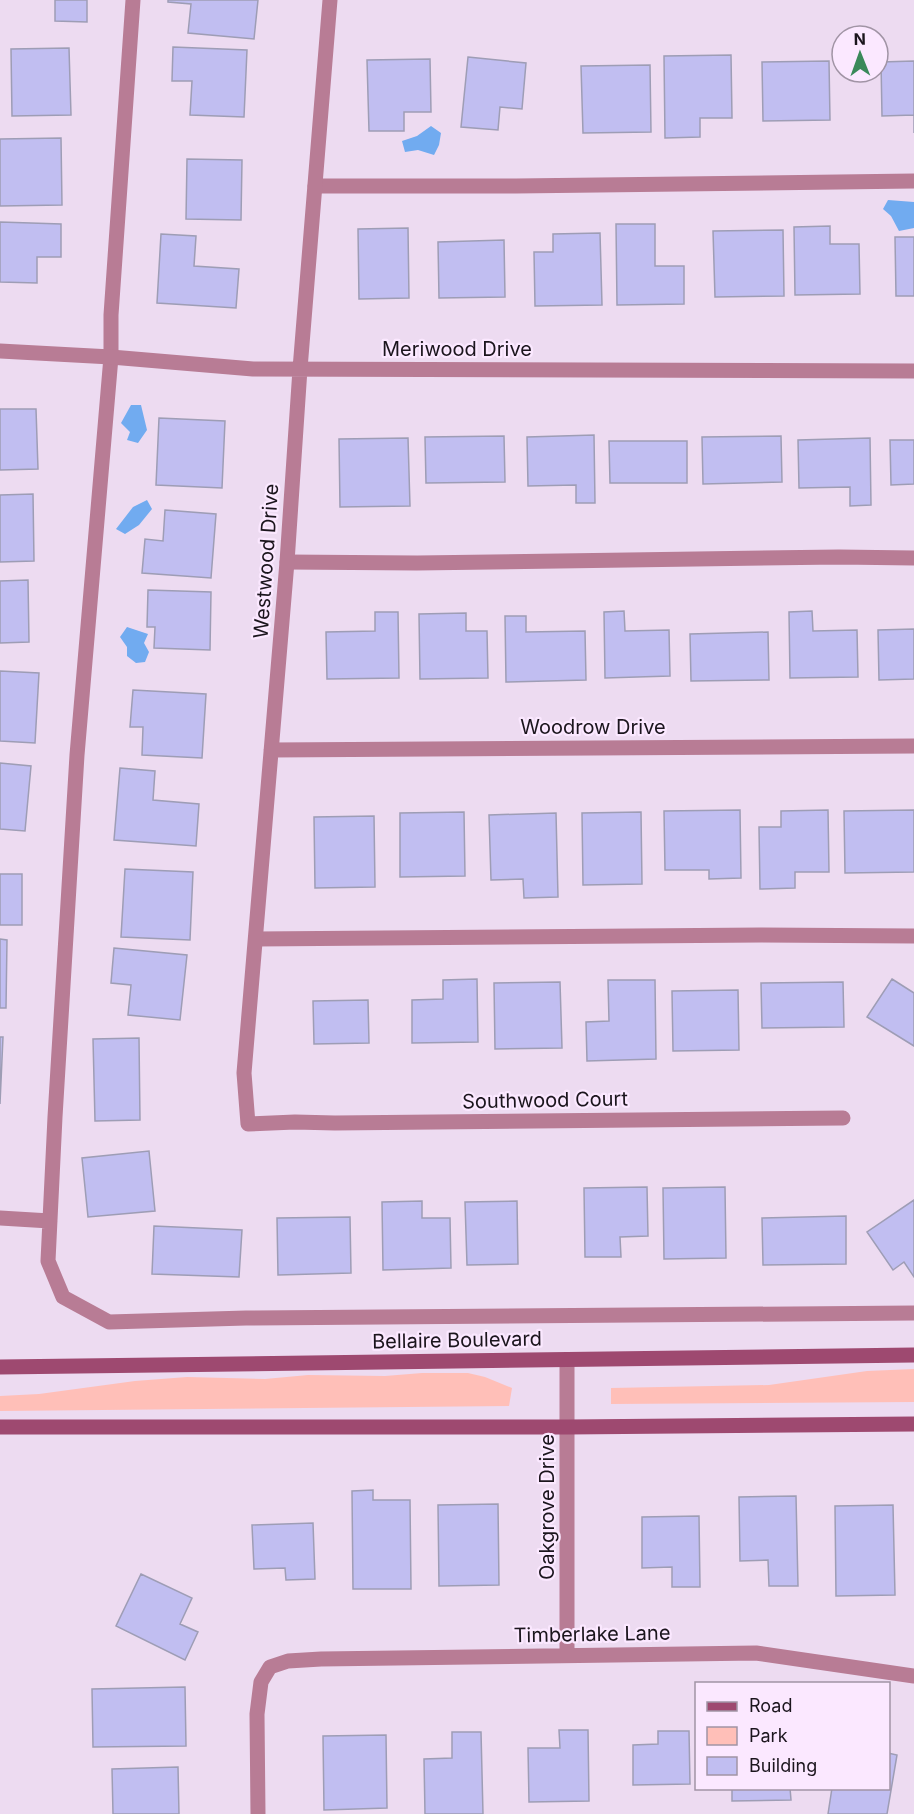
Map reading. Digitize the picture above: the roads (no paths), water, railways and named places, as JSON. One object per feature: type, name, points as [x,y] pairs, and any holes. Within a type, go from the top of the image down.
[{"type":"main road","name":"Bellaire Boulevard","points":[[0,1367],[914,1355]]},
{"type":"main road","points":[[0,1427],[568,1427],[914,1424]]},
{"type":"street","points":[[133,0],[111,315],[111,357],[77,755],[50,1221],[48,1261],[63,1297],[109,1322],[258,1317],[914,1313]]},
{"type":"street","name":"Westwood Drive","points":[[248,1124],[244,1073],[287,562],[330,0]]},
{"type":"street","points":[[315,186],[914,181]]},
{"type":"street","name":"Meriwood Drive","points":[[0,351],[111,357],[253,369],[914,371]]},
{"type":"street","points":[[287,562],[417,563],[914,558]]},
{"type":"street","name":"Woodrow Drive","points":[[271,750],[914,746]]},
{"type":"street","points":[[256,939],[914,936]]},
{"type":"street","name":"Southwood Court","points":[[248,1124],[843,1118]]},
{"type":"street","points":[[0,1218],[50,1221]]},
{"type":"street","name":"Oakgrove Drive","points":[[567,1360],[567,1655]]},
{"type":"street","name":"Timberlake Lane","points":[[258,1814],[257,1714],[261,1682],[270,1667],[288,1661],[756,1653],[914,1676]]},
{"type":"water","points":[[431,126],[441,133],[434,155],[418,150],[405,152],[402,141],[417,136]]},
{"type":"water","points":[[888,200],[914,202],[914,228],[899,231],[891,216],[883,209]]},
{"type":"water","points":[[131,405],[141,405],[147,430],[138,443],[127,440],[130,432],[121,423]]},
{"type":"water","points":[[147,500],[152,509],[139,525],[125,534],[116,529],[133,507]]},
{"type":"water","points":[[127,627],[148,634],[144,643],[149,652],[145,662],[136,663],[127,656],[127,647],[120,637]]}]
